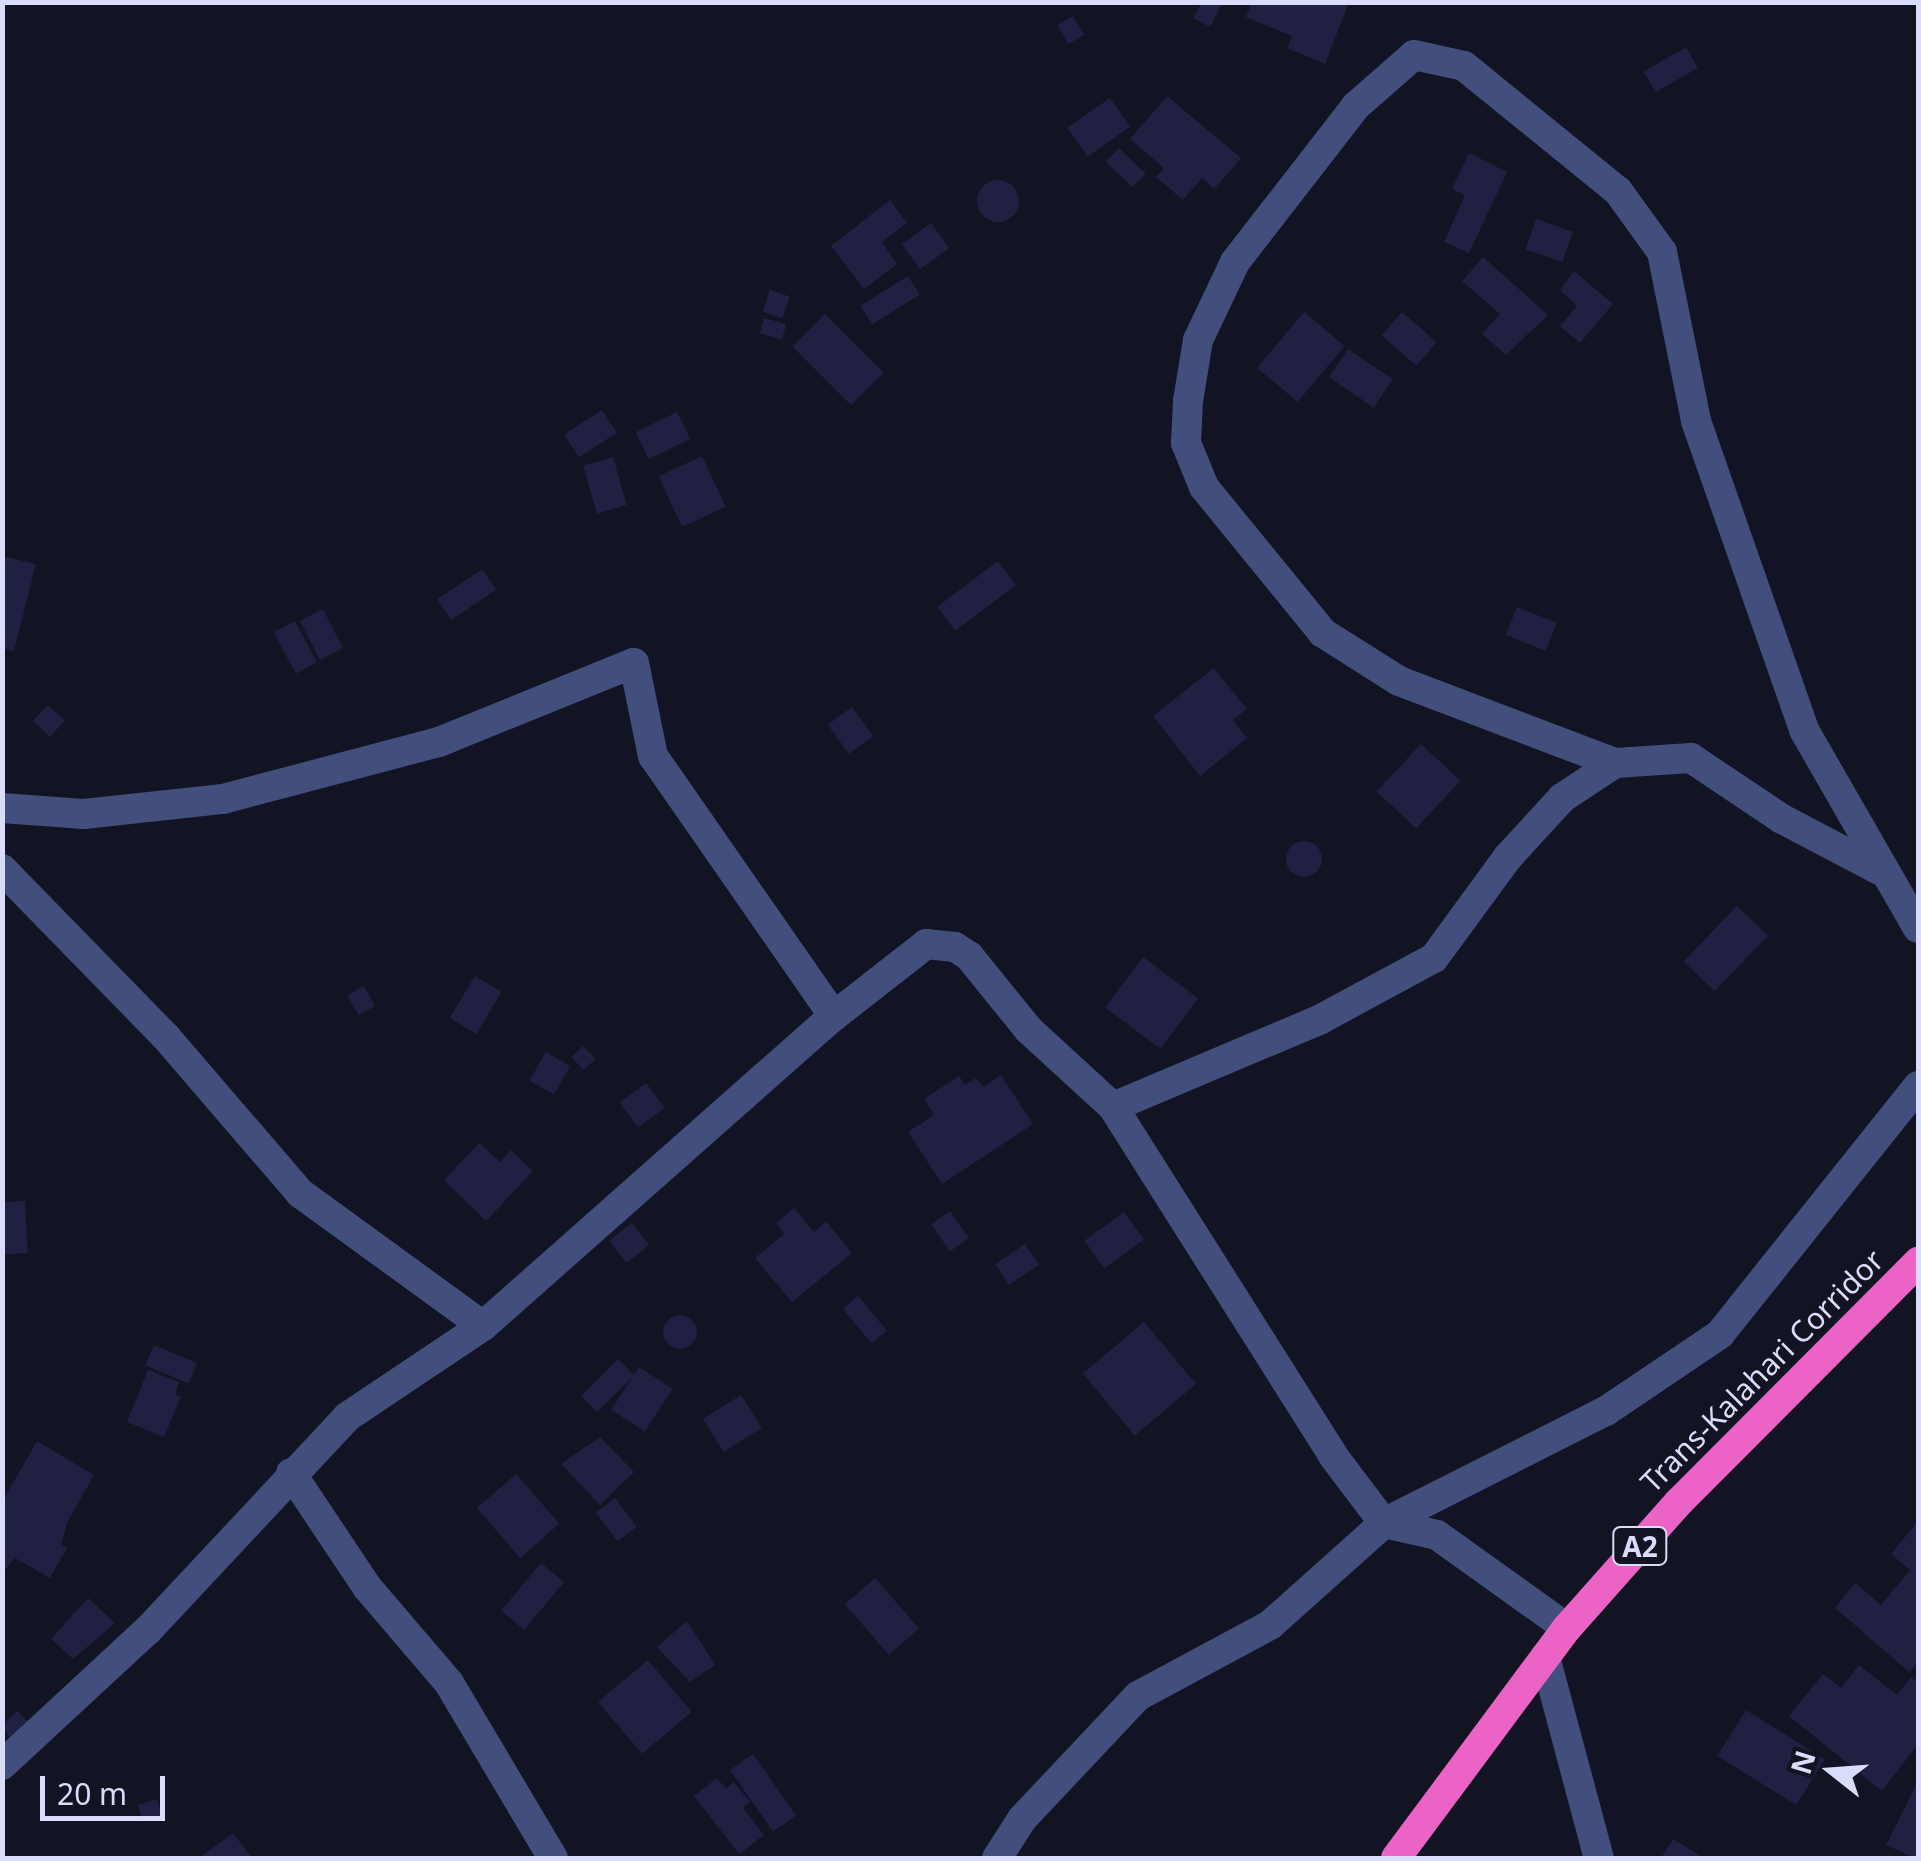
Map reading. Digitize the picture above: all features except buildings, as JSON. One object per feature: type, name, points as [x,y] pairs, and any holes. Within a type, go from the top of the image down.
[{"type":"highway","name":"Trans-Kalahari Corridor","points":[[1396,1858],[1567,1628],[1679,1502],[1918,1262]]},
{"type":"street","points":[[1885,873],[1782,818],[1690,758],[1615,764],[1399,681],[1323,633],[1204,487],[1186,443],[1198,340],[1235,262],[1356,106],[1414,54],[1464,66],[1618,192],[1662,252],[1696,421],[1738,551],[1804,730],[1918,928]]},
{"type":"street","points":[[2,808],[84,814],[223,800],[439,742],[634,662],[653,756],[834,1016]]},
{"type":"street","points":[[1113,1107],[1321,1019],[1434,958],[1548,813],[1615,764]]},
{"type":"street","points":[[2,869],[166,1037],[300,1193],[483,1326]]},
{"type":"street","points":[[2,1765],[135,1643],[290,1473],[347,1417],[483,1326],[834,1016],[926,944],[955,946],[1030,1030],[1113,1107],[1334,1458],[1384,1523],[1437,1535],[1567,1628]]},
{"type":"street","points":[[997,1858],[1022,1820],[1138,1696],[1270,1625],[1384,1523],[1606,1411],[1720,1334],[1918,1086]]},
{"type":"street","points":[[290,1473],[367,1587],[448,1683],[553,1858]]},
{"type":"street","points":[[1545,1657],[1599,1858]]}]
